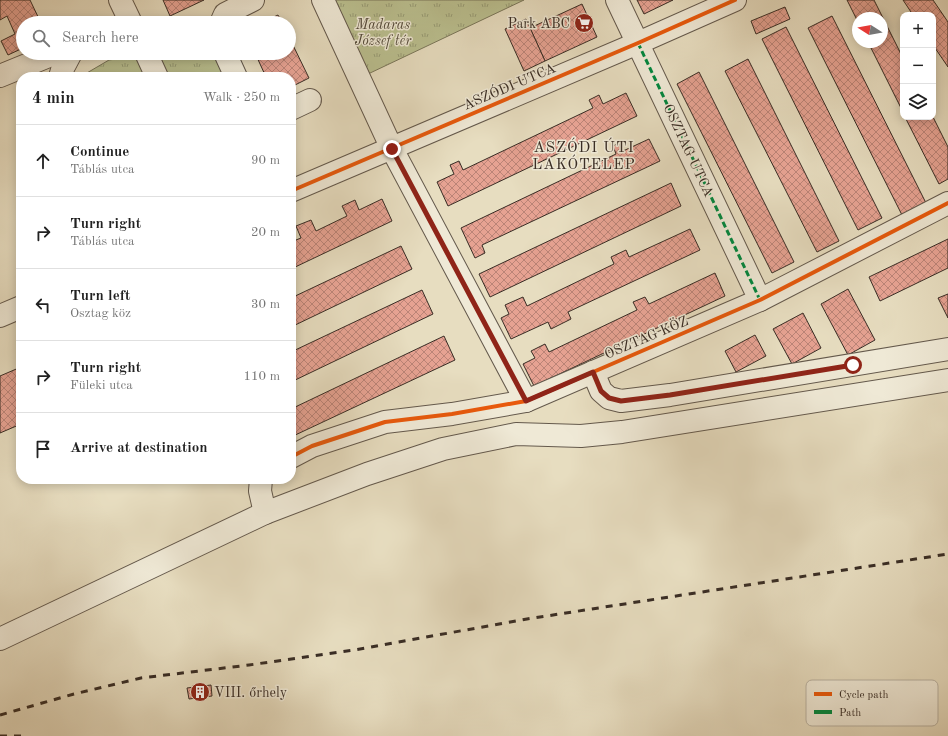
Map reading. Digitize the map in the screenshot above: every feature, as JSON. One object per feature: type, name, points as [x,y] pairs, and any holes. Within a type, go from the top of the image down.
[{"type":"street","points":[[120,0],[128,16]]},
{"type":"street","points":[[224,16],[225,14],[253,0]]},
{"type":"street","points":[[323,0],[392,149],[526,401]]},
{"type":"street","name":"OSZTAG UTCA","points":[[617,0],[760,300]]},
{"type":"street","name":"ASZÓDI UTCA","points":[[296,189],[392,149],[735,0]]},
{"type":"street","points":[[0,76],[39,60]]},
{"type":"street","points":[[61,72],[67,60]]},
{"type":"street","points":[[149,60],[155,72]]},
{"type":"street","points":[[229,60],[234,72]]},
{"type":"street","name":"OSZTAG KÖZ","points":[[296,454],[312,446],[385,422],[452,414],[526,401],[760,300],[948,203]]},
{"type":"street","points":[[0,316],[16,309]]},
{"type":"street","points":[[593,372],[601,391],[609,398],[621,401],[678,394],[948,349]]},
{"type":"street","points":[[0,639],[265,513],[367,474],[443,449],[516,434],[581,436],[622,432],[948,380]]},
{"type":"street","points":[[261,484],[260,491],[265,513]]},
{"type":"green space","name":"Madaras József tér","points":[[334,0],[524,0],[368,74]]},
{"type":"green space","points":[[109,60],[216,60],[222,72],[89,72]]},
{"type":"building","points":[[0,0],[30,0],[38,16],[16,16],[16,51],[8,55],[1,41],[15,34],[7,16],[0,20]]},
{"type":"building","points":[[163,0],[204,0],[170,16]]},
{"type":"building","points":[[637,0],[673,0],[644,14]]},
{"type":"building","points":[[847,0],[874,0],[880,12],[853,12]]},
{"type":"building","points":[[903,0],[933,0],[948,22],[948,67],[936,49],[936,12],[911,12]]},
{"type":"building","points":[[582,4],[597,37],[545,61],[530,28]]},
{"type":"building","points":[[785,7],[790,19],[756,34],[751,21]]},
{"type":"building","points":[[832,16],[928,207],[904,219],[808,28]]},
{"type":"building","points":[[526,19],[545,61],[524,71],[505,29]]},
{"type":"building","points":[[786,27],[882,218],[858,230],[762,39]]},
{"type":"building","points":[[888,28],[900,52],[900,106],[871,48],[888,48]]},
{"type":"building","points":[[296,51],[309,78],[296,84],[296,72],[264,72],[258,60],[296,60]]},
{"type":"building","points":[[748,59],[839,241],[817,252],[725,71]]},
{"type":"building","points":[[699,72],[794,262],[772,273],[677,84]]},
{"type":"building","points":[[626,93],[637,116],[448,206],[437,182],[454,174],[450,165],[459,161],[463,170],[593,108],[589,100],[599,95],[603,104]]},
{"type":"building","points":[[907,120],[934,120],[948,147],[948,179],[939,184]]},
{"type":"building","points":[[649,139],[660,161],[482,245],[485,253],[475,258],[461,228],[616,154],[613,146],[619,143],[623,151]]},
{"type":"building","points":[[671,183],[681,206],[490,297],[479,274]]},
{"type":"building","points":[[382,199],[392,221],[296,267],[296,240],[301,238],[296,226],[311,220],[316,231],[347,216],[342,206],[355,200],[359,210]]},
{"type":"building","points":[[690,229],[700,250],[568,312],[571,319],[551,329],[548,322],[511,339],[501,318],[509,314],[505,305],[523,297],[527,306],[614,264],[611,257],[626,250],[629,257]]},
{"type":"building","points":[[948,239],[948,268],[880,301],[869,277]]},
{"type":"building","points":[[401,246],[412,269],[296,325],[296,296]]},
{"type":"building","points":[[715,273],[725,296],[534,386],[523,364],[535,358],[531,351],[545,344],[549,352],[637,310],[633,302],[645,297],[649,304]]},
{"type":"building","points":[[848,289],[875,340],[848,355],[821,304]]},
{"type":"building","points":[[422,290],[433,314],[296,380],[296,350]]},
{"type":"building","points":[[948,294],[948,318],[938,298]]},
{"type":"building","points":[[803,313],[821,348],[792,364],[773,329]]},
{"type":"building","points":[[755,335],[766,356],[736,372],[725,351]]},
{"type":"building","points":[[444,336],[455,360],[296,435],[296,407]]},
{"type":"building","points":[[16,369],[16,426],[0,433],[0,376]]},
{"type":"building","name":"VIII. őrhely","points":[[211,685],[212,696],[189,699],[187,688]]},
{"type":"railway","points":[[0,715],[74,694],[141,678],[354,650],[527,619],[948,554]]},
{"type":"railway","points":[[0,736],[25,736]]},
{"type":"marked path","points":[[638,43],[760,300]]},
{"type":"marked path","points":[[392,149],[526,401]]},
{"type":"cycle path","points":[[296,189],[735,0]]},
{"type":"cycle path","points":[[296,454],[312,446],[385,422],[452,414],[526,401],[760,300],[948,203]]},
{"type":"place","name":"Park ABC","points":[[584,23]]},
{"type":"place","name":"VIII. őrhely","points":[[200,692]]},
{"type":"district","name":"ASZÓDI ÚTI LAKÓTELEP","points":[[584,156]]},
{"type":"route","points":[[392,149],[526,401],[593,372],[601,391],[609,398],[621,401],[670,395],[853,365]]}]
